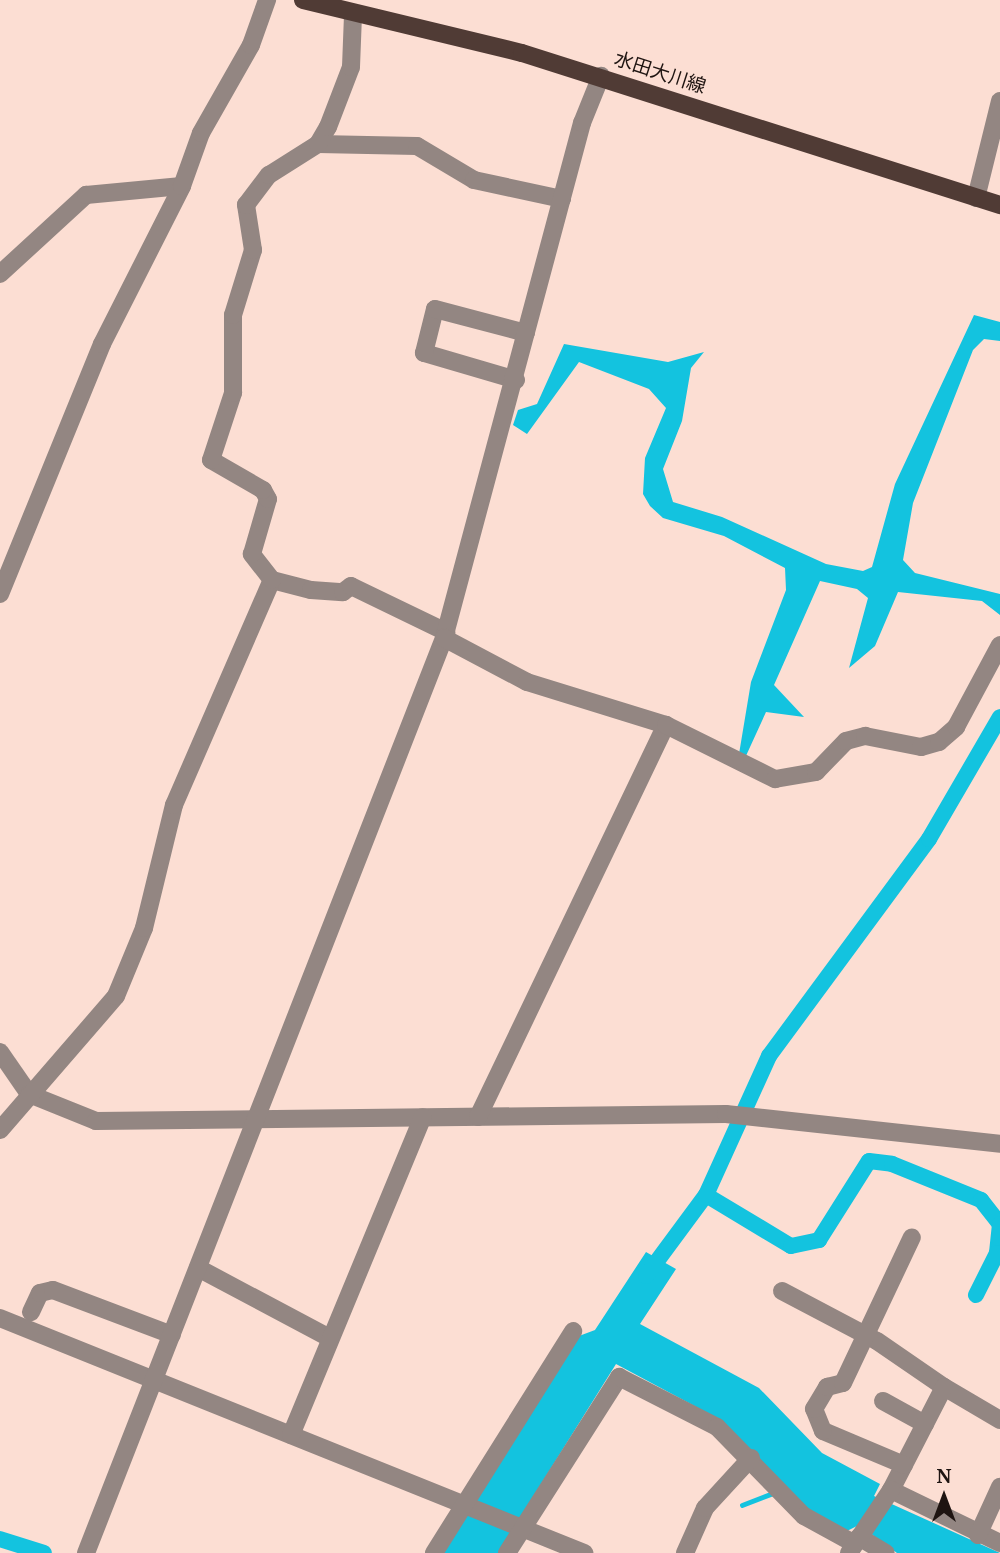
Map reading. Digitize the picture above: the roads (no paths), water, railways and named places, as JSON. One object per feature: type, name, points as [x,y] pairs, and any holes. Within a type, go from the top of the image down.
[{"type":"main road","name":"水田大川線","points":[[303,0],[601,76],[1000,205]]},
{"type":"street","points":[[0,594],[102,344],[182,186],[201,133],[251,45],[267,0]]},
{"type":"street","points":[[318,144],[351,67],[353,14]]},
{"type":"street","points":[[86,1553],[445,635],[516,380],[562,199],[601,76]]},
{"type":"street","points":[[976,198],[1000,101]]},
{"type":"street","points":[[562,199],[474,180],[417,146],[318,144],[269,175],[246,205],[253,250],[233,315],[233,393],[211,460],[263,490],[268,499],[252,554],[272,580],[311,590],[343,592],[351,586],[527,682],[666,725],[752,771],[800,778],[816,772],[846,741],[865,736],[921,747],[939,742],[956,727],[1000,645]]},
{"type":"street","points":[[0,274],[86,195],[182,186]]},
{"type":"street","points":[[516,380],[424,352],[435,309],[526,333]]},
{"type":"street","points":[[0,1130],[116,996],[144,928],[174,805],[272,580]]},
{"type":"street","points":[[478,1117],[666,725]]},
{"type":"street","points":[[0,1052],[29,1094],[96,1121],[726,1114],[1000,1144]]},
{"type":"street","points":[[290,1435],[328,1337],[423,1118]]},
{"type":"street","points":[[904,1465],[823,1431],[816,1421],[815,1398],[843,1383],[869,1337],[912,1237]]},
{"type":"street","points":[[198,1268],[328,1337]]},
{"type":"street","points":[[31,1312],[40,1293],[53,1290],[172,1335]]},
{"type":"street","points":[[782,1292],[869,1337],[1000,1420]]},
{"type":"street","points":[[0,1318],[584,1553]]},
{"type":"street","points":[[434,1553],[469,1508],[573,1331]]},
{"type":"street","points":[[507,1553],[516,1527],[619,1377],[717,1427],[751,1458],[804,1516],[886,1553]]},
{"type":"street","points":[[857,1541],[888,1494],[944,1387]]},
{"type":"street","points":[[883,1401],[925,1424]]},
{"type":"street","points":[[685,1553],[705,1508],[751,1458]]},
{"type":"street","points":[[978,1535],[1000,1487]]},
{"type":"street","points":[[888,1494],[978,1535],[1000,1542]]},
{"type":"water","points":[[974,315],[1000,322],[1000,341],[984,339],[973,350],[913,503],[903,560],[915,573],[1000,594],[1000,615],[982,601],[898,592],[875,646],[849,668],[868,598],[857,589],[820,581],[774,685],[804,717],[766,712],[745,758],[739,754],[751,682],[786,590],[785,568],[724,536],[663,518],[650,506],[643,494],[645,458],[666,408],[649,389],[579,362],[527,434],[513,425],[518,410],[537,404],[564,344],[668,362],[704,352],[691,368],[682,421],[663,469],[673,502],[722,517],[826,564],[863,571],[872,567],[895,484]]},
{"type":"water","points":[[646,1252],[676,1269],[640,1324],[759,1388],[822,1453],[880,1484],[874,1496],[1000,1553],[897,1553],[859,1525],[847,1531],[807,1509],[715,1417],[616,1364],[498,1553],[443,1553],[579,1336],[595,1330]]},
{"type":"waterway","points":[[646,1276],[706,1195],[769,1056],[929,839],[1000,717]]},
{"type":"waterway","points":[[706,1195],[791,1246],[819,1240],[869,1161],[892,1164],[981,1200],[1000,1224],[997,1253],[976,1295]]},
{"type":"waterway","points":[[742,1505],[776,1492]]},
{"type":"waterway","points":[[0,1539],[44,1553]]}]
